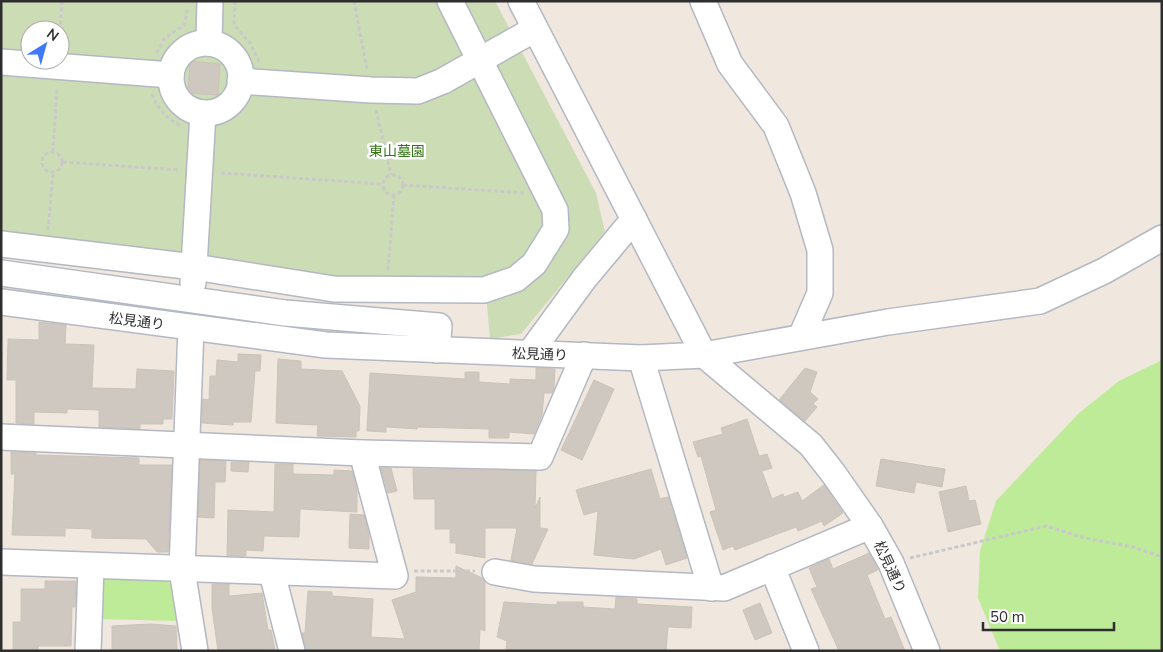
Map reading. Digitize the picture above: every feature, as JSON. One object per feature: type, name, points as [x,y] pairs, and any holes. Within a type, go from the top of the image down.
[{"type":"street","points":[[209,44],[210,1]]},
{"type":"street","points":[[1,244],[334,288],[384,281],[484,290],[516,279],[534,264],[556,229],[555,210],[450,1]]},
{"type":"street","points":[[521,1],[704,355],[801,337],[1040,301],[1104,272],[1162,238]]},
{"type":"street","points":[[703,1],[730,64],[776,126],[806,202],[820,250],[820,293],[801,337]]},
{"type":"street","points":[[240,81],[377,98],[418,91],[443,81],[536,29]]},
{"type":"street","points":[[209,44],[228,52],[236,60],[240,81],[232,101],[224,108],[203,113],[183,105],[176,96],[171,76],[179,56],[193,46],[209,44]]},
{"type":"street","points":[[1,62],[20,64]]},
{"type":"street","points":[[70,68],[171,76]]},
{"type":"street","points":[[192,300],[203,113]]},
{"type":"street","points":[[530,353],[584,280],[634,219]]},
{"type":"street","points":[[44,279],[47,250]]},
{"type":"street","points":[[1,273],[285,313],[439,326],[437,350]]},
{"type":"street","points":[[384,281],[384,321]]},
{"type":"street","points":[[117,318],[119,289]]},
{"type":"street","name":"松見通り","points":[[1,302],[326,345],[641,358],[704,355],[811,445],[870,526],[890,563],[927,651]]},
{"type":"street","points":[[284,339],[285,313]]},
{"type":"street","points":[[191,328],[182,570],[195,651]]},
{"type":"street","points":[[1,437],[362,453],[540,457],[584,355]]},
{"type":"street","points":[[641,358],[711,588]]},
{"type":"street","points":[[1,562],[91,567],[395,576],[362,453]]},
{"type":"street","points":[[495,572],[534,579],[724,588],[870,526]]},
{"type":"street","points":[[88,651],[91,567]]},
{"type":"street","points":[[772,567],[806,651]]},
{"type":"street","points":[[272,572],[292,651]]},
{"type":"path","points":[[61,20],[62,1]]},
{"type":"path","points":[[153,59],[164,39],[185,24],[188,1]]},
{"type":"path","points":[[235,1],[234,26],[250,42],[261,67]]},
{"type":"path","points":[[354,1],[377,98],[375,106],[391,175]]},
{"type":"path","points":[[53,152],[58,70]]},
{"type":"path","points":[[150,89],[156,105],[164,115],[185,129]]},
{"type":"path","points":[[53,152],[61,156],[62,167],[53,173],[43,168],[42,163],[46,153],[53,152]]},
{"type":"path","points":[[180,179],[181,162]]},
{"type":"path","points":[[218,182],[219,164]]},
{"type":"path","points":[[47,250],[53,173]]},
{"type":"path","points":[[384,281],[388,273],[394,196],[402,190],[403,184],[397,176],[391,175]]},
{"type":"path","points":[[391,175],[382,184],[383,190],[394,196]]},
{"type":"path","points":[[403,184],[547,194]]},
{"type":"path","points":[[890,563],[1046,526],[1133,547],[1162,557]]},
{"type":"path","points":[[394,571],[495,572]]},
{"type":"green space","name":"東山墓園","points":[[1,1],[495,1],[596,193],[605,232],[521,334],[490,339],[487,304],[383,301],[1,256]]},
{"type":"green space","points":[[1162,360],[1162,651],[1000,651],[978,598],[980,551],[996,501],[1079,413],[1119,381]]},
{"type":"green space","points":[[106,577],[164,579],[171,584],[178,621],[98,619],[100,582]]},
{"type":"building","points":[[190,61],[220,64],[218,95],[188,93]]},
{"type":"building","points":[[39,322],[66,325],[65,344],[94,345],[92,388],[136,389],[137,369],[174,371],[172,419],[163,419],[163,424],[140,424],[140,429],[99,427],[99,410],[67,409],[67,413],[34,412],[34,424],[16,423],[16,380],[7,380],[8,339],[39,340]]},
{"type":"building","points":[[238,354],[261,355],[260,371],[255,371],[251,422],[233,422],[233,425],[202,423],[203,399],[209,400],[210,376],[216,376],[217,360],[238,362]]},
{"type":"building","points":[[278,359],[301,361],[301,369],[342,371],[360,406],[359,431],[356,431],[356,437],[317,436],[318,425],[276,423]]},
{"type":"building","points":[[536,368],[555,369],[554,388],[552,393],[544,393],[542,415],[534,434],[509,432],[509,438],[489,438],[489,429],[417,427],[417,429],[386,427],[386,432],[367,431],[370,373],[465,379],[465,372],[479,372],[479,382],[510,384],[510,379],[536,380]]},
{"type":"building","points":[[805,368],[817,372],[810,392],[818,399],[813,404],[817,407],[805,421],[779,400]]},
{"type":"building","points":[[594,380],[614,389],[582,460],[561,450]]},
{"type":"building","points":[[747,419],[759,456],[767,454],[772,468],[762,471],[772,499],[783,494],[784,497],[798,492],[802,501],[824,485],[843,513],[824,526],[822,521],[798,531],[796,527],[735,550],[733,546],[723,550],[710,512],[716,510],[701,456],[698,457],[693,442],[723,434],[721,428]]},
{"type":"building","points":[[11,452],[36,453],[36,455],[139,458],[139,465],[172,465],[168,552],[157,552],[146,539],[92,538],[92,529],[65,528],[65,536],[12,535],[15,474],[11,474]]},
{"type":"building","points":[[881,459],[945,469],[942,487],[916,482],[914,493],[876,486]]},
{"type":"building","points":[[200,460],[226,461],[225,482],[215,482],[214,518],[198,517]]},
{"type":"building","points":[[231,462],[249,462],[248,472],[231,471]]},
{"type":"building","points":[[275,464],[293,464],[293,474],[334,475],[334,470],[352,471],[357,491],[357,512],[300,509],[299,537],[264,536],[263,551],[246,550],[246,556],[227,556],[228,510],[274,512]]},
{"type":"building","points":[[381,468],[391,468],[397,491],[388,493]]},
{"type":"building","points":[[413,469],[536,471],[535,508],[540,497],[540,528],[548,529],[532,564],[511,560],[517,528],[485,528],[485,558],[456,553],[456,543],[450,543],[450,529],[435,529],[435,499],[414,499]]},
{"type":"building","points":[[651,469],[660,499],[668,497],[687,558],[666,565],[661,549],[634,559],[594,555],[598,511],[584,515],[576,490]]},
{"type":"building","points":[[966,486],[969,501],[975,500],[981,524],[948,532],[939,492]]},
{"type":"building","points":[[350,514],[364,515],[369,536],[369,549],[349,548]]},
{"type":"building","points":[[869,553],[878,570],[867,575],[885,619],[891,617],[905,651],[839,651],[811,589],[817,587],[809,568],[829,559],[833,569]]},
{"type":"building","points":[[456,566],[482,578],[485,582],[485,631],[480,629],[479,651],[306,651],[302,633],[305,633],[308,591],[332,592],[332,596],[373,599],[371,637],[405,639],[392,600],[416,592],[416,577],[456,578]]},
{"type":"building","points":[[45,581],[76,581],[75,607],[72,607],[71,646],[38,646],[38,651],[13,651],[13,622],[21,622],[21,589],[45,589]]},
{"type":"building","points":[[212,584],[229,584],[229,596],[262,593],[268,630],[271,630],[275,649],[218,651],[212,608]]},
{"type":"building","points":[[616,597],[637,599],[637,604],[692,607],[691,628],[668,627],[666,651],[506,651],[507,641],[497,637],[504,602],[557,605],[557,602],[583,602],[583,607],[615,609]]},
{"type":"building","points":[[760,603],[772,633],[755,640],[743,610]]},
{"type":"building","points":[[151,624],[176,626],[177,651],[112,651],[112,626]]}]
